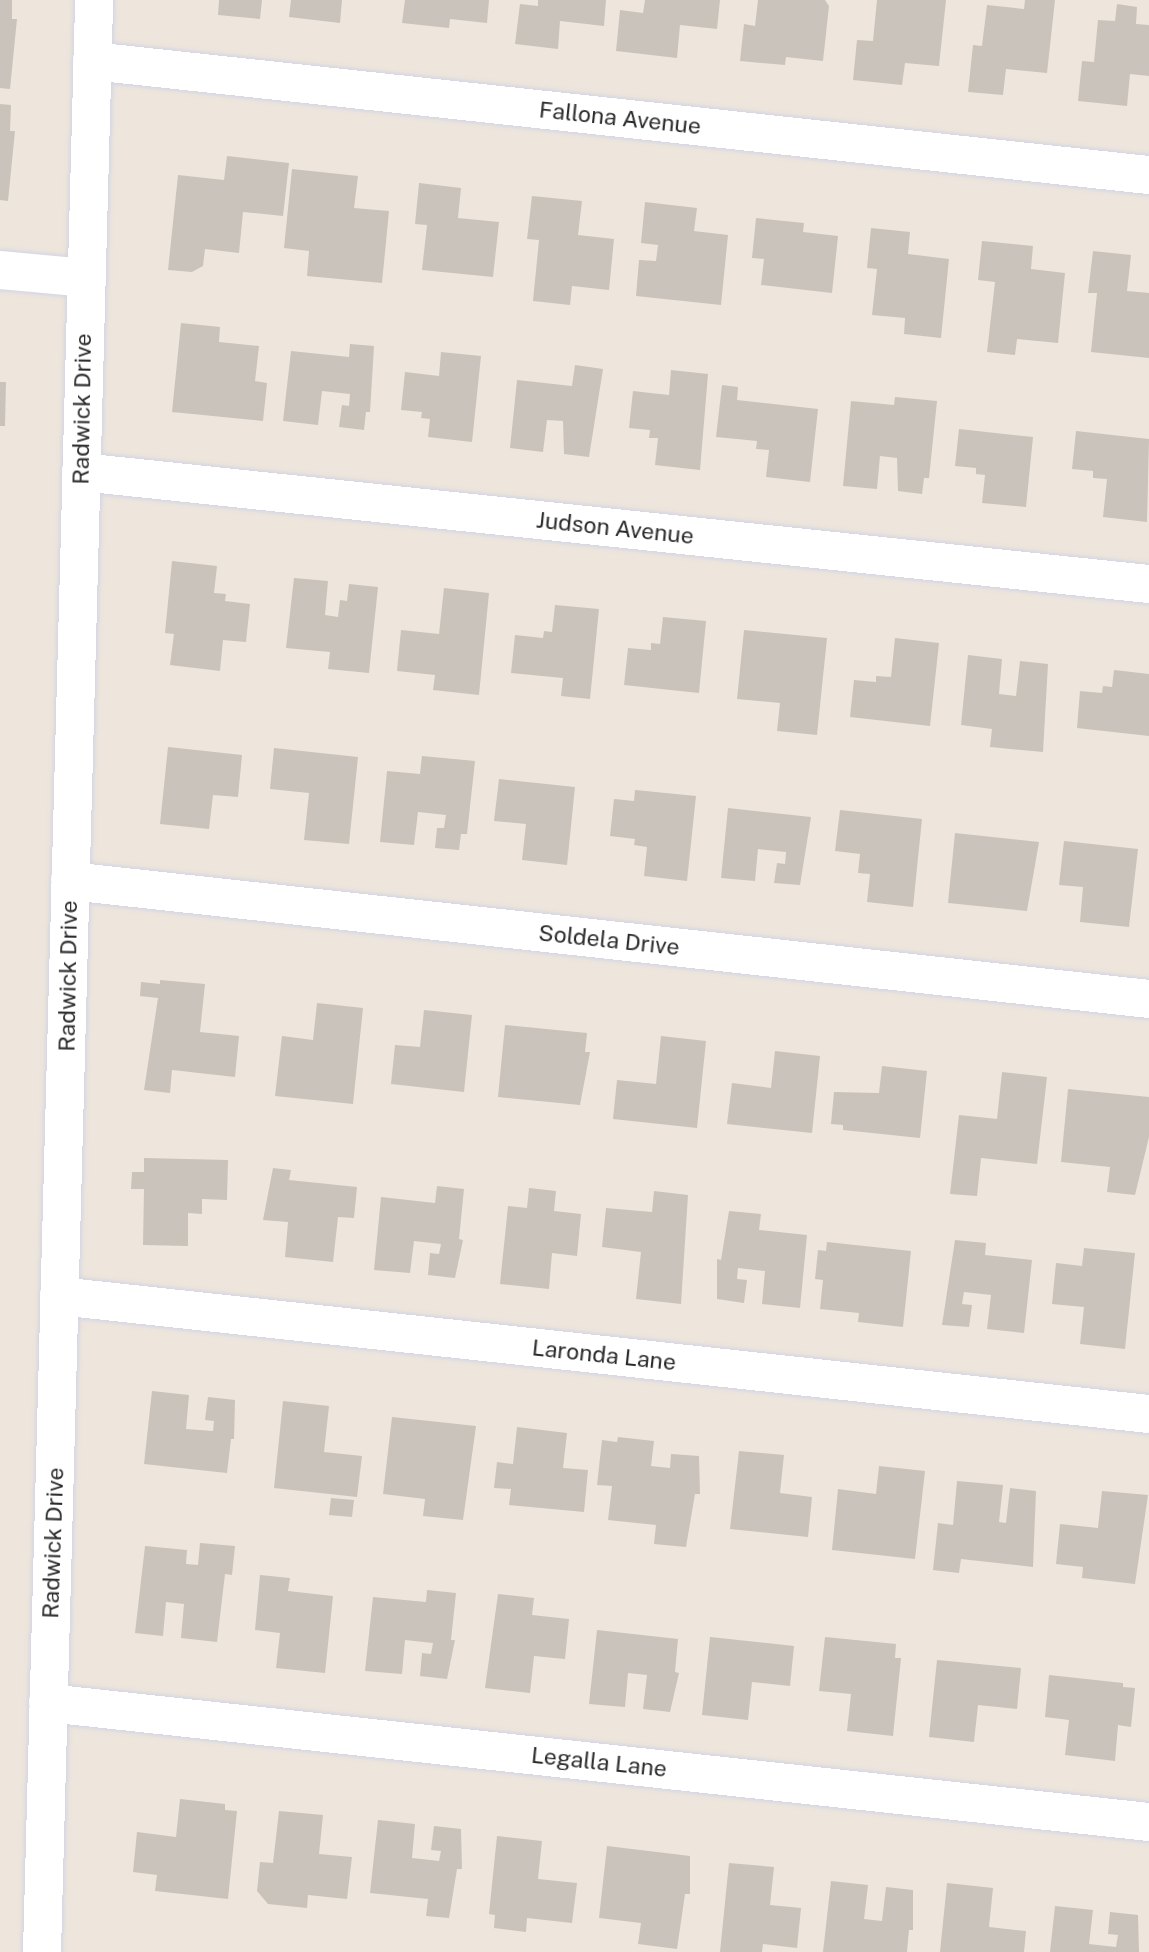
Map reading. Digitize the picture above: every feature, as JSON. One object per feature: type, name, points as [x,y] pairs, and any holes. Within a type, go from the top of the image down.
[{"type":"street","name":"Radwick Drive","points":[[42,1952],[93,0]]},
{"type":"street","name":"Fallona Avenue","points":[[92,61],[1149,175]]},
{"type":"street","points":[[0,270],[86,278]]},
{"type":"street","name":"Judson Avenue","points":[[81,472],[1149,584]]},
{"type":"street","name":"Soldela Drive","points":[[70,881],[1149,999]]},
{"type":"street","name":"Laronda Lane","points":[[60,1296],[1149,1414]]},
{"type":"street","name":"Legalla Lane","points":[[48,1703],[1149,1822]]},
{"type":"building","points":[[0,0],[12,0],[12,19],[17,19],[10,89],[0,88]]},
{"type":"building","points":[[219,0],[262,0],[260,19],[218,15]]},
{"type":"building","points":[[291,0],[342,0],[340,23],[289,17]]},
{"type":"building","points":[[405,0],[489,0],[487,23],[450,19],[449,28],[402,23]]},
{"type":"building","points":[[538,0],[606,0],[604,26],[560,21],[558,49],[515,44],[520,4],[538,6]]},
{"type":"building","points":[[645,0],[720,0],[717,29],[680,25],[677,58],[616,51],[620,10],[643,13]]},
{"type":"building","points":[[758,0],[825,0],[829,6],[823,61],[786,57],[785,65],[740,61],[744,24],[755,26]]},
{"type":"building","points":[[877,0],[946,0],[939,66],[905,63],[902,85],[853,80],[857,40],[873,41]]},
{"type":"building","points":[[1025,0],[1055,0],[1047,73],[1006,69],[1003,95],[968,92],[973,45],[982,46],[987,5],[1024,9]]},
{"type":"building","points":[[1117,4],[1137,7],[1136,24],[1149,25],[1149,76],[1130,74],[1127,106],[1078,101],[1082,61],[1094,62],[1098,20],[1115,21]]},
{"type":"building","points":[[0,104],[11,105],[10,131],[15,131],[8,201],[0,200]]},
{"type":"building","points":[[227,156],[289,163],[283,216],[243,212],[239,253],[205,249],[203,266],[192,272],[168,270],[178,175],[224,180]]},
{"type":"building","points":[[292,169],[358,176],[354,208],[389,211],[382,283],[307,276],[309,251],[284,248]]},
{"type":"building","points":[[419,183],[461,188],[458,218],[499,222],[493,277],[422,270],[427,225],[415,224]]},
{"type":"building","points":[[532,196],[582,201],[578,235],[614,239],[609,290],[572,286],[570,305],[533,301],[539,240],[527,239]]},
{"type":"building","points":[[645,202],[697,208],[694,231],[728,235],[721,305],[636,296],[639,260],[656,261],[658,245],[641,243]]},
{"type":"building","points":[[756,218],[804,223],[803,232],[838,236],[832,293],[761,285],[764,259],[752,258]]},
{"type":"building","points":[[871,228],[910,232],[908,254],[949,259],[941,338],[904,334],[905,318],[872,315],[877,269],[867,268]]},
{"type":"building","points":[[982,241],[1033,246],[1031,269],[1065,273],[1058,343],[1017,339],[1015,355],[987,352],[995,282],[978,280]]},
{"type":"building","points":[[1093,251],[1131,255],[1127,291],[1149,293],[1149,358],[1091,352],[1097,293],[1088,293]]},
{"type":"building","points":[[181,323],[220,327],[219,342],[259,346],[255,381],[267,383],[263,421],[172,412]]},
{"type":"building","points":[[350,344],[374,346],[370,412],[366,412],[364,430],[339,427],[342,405],[349,406],[350,394],[322,391],[318,425],[283,421],[291,351],[349,357]]},
{"type":"building","points":[[441,352],[481,356],[472,442],[428,437],[430,419],[421,418],[422,412],[401,410],[405,372],[439,376]]},
{"type":"building","points":[[575,365],[603,369],[589,457],[564,454],[563,421],[547,420],[543,452],[510,448],[517,380],[572,386]]},
{"type":"building","points":[[671,370],[708,374],[700,470],[655,465],[658,438],[649,438],[650,430],[629,428],[633,391],[669,395]]},
{"type":"building","points":[[0,382],[6,382],[5,426],[0,426]]},
{"type":"building","points":[[722,385],[738,387],[737,400],[818,409],[810,482],[766,477],[769,450],[756,449],[757,441],[716,437]]},
{"type":"building","points":[[895,397],[937,401],[929,478],[924,478],[922,494],[898,491],[897,458],[880,456],[877,489],[843,486],[851,401],[894,405]]},
{"type":"building","points":[[959,429],[1033,437],[1026,507],[982,503],[985,475],[976,474],[976,468],[955,466]]},
{"type":"building","points":[[1076,431],[1149,439],[1147,522],[1103,517],[1107,479],[1093,478],[1093,471],[1072,469]]},
{"type":"building","points":[[172,561],[217,566],[214,593],[226,594],[225,601],[250,604],[246,642],[223,640],[220,671],[170,665],[174,634],[165,633]]},
{"type":"building","points":[[294,578],[328,581],[325,615],[338,617],[340,600],[347,601],[349,584],[378,587],[369,673],[328,669],[330,652],[286,648]]},
{"type":"building","points":[[444,588],[489,593],[479,695],[433,690],[435,675],[397,671],[401,630],[439,634]]},
{"type":"building","points":[[555,605],[599,609],[590,699],[561,696],[563,678],[511,673],[515,635],[543,638],[544,631],[552,632]]},
{"type":"building","points":[[663,617],[706,621],[699,693],[624,685],[628,648],[651,650],[651,643],[660,644]]},
{"type":"building","points":[[744,630],[827,638],[817,735],[777,731],[780,703],[737,699]]},
{"type":"building","points":[[895,638],[939,643],[930,726],[850,717],[854,680],[876,682],[876,676],[891,677]]},
{"type":"building","points":[[968,655],[1002,659],[999,694],[1016,696],[1020,661],[1048,664],[1043,752],[990,747],[992,729],[961,725]]},
{"type":"building","points":[[1114,670],[1149,674],[1149,736],[1077,728],[1080,691],[1102,693],[1103,686],[1112,687]]},
{"type":"building","points":[[168,747],[242,755],[238,797],[213,795],[209,829],[160,824]]},
{"type":"building","points":[[274,748],[358,757],[349,844],[304,840],[309,793],[270,789]]},
{"type":"building","points":[[422,756],[475,761],[467,834],[461,834],[459,850],[435,848],[437,828],[444,828],[446,815],[418,812],[414,845],[380,842],[387,771],[420,774]]},
{"type":"building","points":[[499,779],[575,787],[567,865],[522,860],[526,824],[494,821]]},
{"type":"building","points":[[635,790],[696,796],[687,881],[644,876],[647,847],[634,845],[635,839],[610,836],[614,799],[634,801]]},
{"type":"building","points":[[728,808],[811,817],[800,885],[774,883],[777,863],[785,864],[786,852],[758,849],[755,881],[721,878]]},
{"type":"building","points":[[840,810],[922,819],[913,907],[867,902],[870,874],[858,873],[860,854],[835,851]]},
{"type":"building","points":[[955,833],[1039,842],[1027,911],[948,903]]},
{"type":"building","points":[[1064,841],[1138,849],[1129,927],[1080,922],[1083,887],[1059,885]]},
{"type":"building","points":[[160,980],[205,984],[200,1032],[239,1036],[235,1077],[172,1070],[170,1093],[144,1090],[158,998],[140,996],[141,982],[160,984]]},
{"type":"building","points":[[317,1003],[363,1008],[353,1104],[275,1096],[282,1036],[313,1040]]},
{"type":"building","points":[[424,1010],[472,1015],[464,1092],[391,1084],[395,1045],[420,1047]]},
{"type":"building","points":[[505,1025],[587,1033],[585,1052],[590,1052],[580,1105],[498,1097]]},
{"type":"building","points":[[661,1036],[706,1041],[697,1128],[613,1119],[617,1080],[656,1084]]},
{"type":"building","points":[[775,1051],[820,1056],[812,1133],[727,1124],[732,1083],[771,1088]]},
{"type":"building","points":[[882,1066],[927,1071],[920,1138],[843,1130],[843,1125],[831,1124],[834,1092],[879,1093]]},
{"type":"building","points":[[1002,1072],[1047,1077],[1037,1164],[981,1158],[977,1196],[950,1194],[959,1115],[997,1119]]},
{"type":"building","points":[[1068,1089],[1149,1097],[1149,1137],[1135,1195],[1107,1192],[1110,1167],[1061,1162]]},
{"type":"building","points":[[144,1158],[228,1160],[227,1200],[202,1199],[202,1214],[188,1213],[188,1246],[143,1245],[144,1189],[131,1189],[132,1172],[144,1172]]},
{"type":"building","points":[[273,1168],[291,1170],[289,1180],[357,1187],[354,1218],[338,1217],[333,1262],[285,1257],[288,1222],[263,1220]]},
{"type":"building","points":[[437,1186],[464,1189],[459,1239],[463,1240],[455,1278],[428,1275],[430,1253],[439,1254],[441,1244],[414,1241],[410,1273],[374,1270],[381,1197],[435,1203]]},
{"type":"building","points":[[529,1188],[556,1191],[554,1211],[581,1214],[577,1256],[552,1253],[549,1289],[500,1284],[508,1206],[527,1208]]},
{"type":"building","points":[[654,1191],[688,1195],[681,1304],[636,1299],[641,1252],[602,1247],[606,1208],[652,1212]]},
{"type":"building","points":[[729,1211],[761,1214],[759,1230],[807,1235],[800,1308],[762,1304],[765,1271],[738,1268],[737,1279],[747,1280],[744,1303],[717,1299],[717,1259],[721,1260]]},
{"type":"building","points":[[955,1240],[986,1243],[985,1255],[1032,1260],[1024,1333],[987,1329],[991,1295],[964,1292],[962,1304],[972,1305],[969,1327],[942,1325]]},
{"type":"building","points":[[827,1242],[911,1251],[903,1327],[858,1322],[859,1313],[820,1309],[823,1280],[815,1279],[818,1250],[826,1251]]},
{"type":"building","points":[[1084,1248],[1135,1253],[1125,1349],[1080,1344],[1084,1307],[1052,1304],[1056,1263],[1082,1266]]},
{"type":"building","points":[[152,1391],[189,1395],[186,1429],[213,1431],[214,1421],[205,1420],[208,1397],[235,1400],[234,1439],[231,1439],[227,1473],[144,1464]]},
{"type":"building","points":[[283,1401],[329,1406],[324,1452],[362,1456],[357,1497],[274,1488]]},
{"type":"building","points":[[392,1417],[476,1426],[463,1520],[423,1516],[425,1499],[383,1494]]},
{"type":"building","points":[[517,1427],[567,1433],[563,1468],[588,1470],[584,1512],[509,1505],[511,1489],[494,1488],[497,1462],[513,1464]]},
{"type":"building","points":[[618,1437],[654,1441],[651,1466],[670,1468],[671,1454],[699,1456],[700,1494],[695,1494],[686,1547],[654,1544],[656,1525],[608,1520],[612,1486],[597,1485],[602,1440],[617,1442]]},
{"type":"building","points":[[739,1451],[784,1455],[780,1493],[812,1497],[808,1537],[730,1529]]},
{"type":"building","points":[[879,1466],[925,1471],[915,1559],[832,1550],[838,1489],[876,1494]]},
{"type":"building","points":[[957,1481],[1003,1485],[999,1522],[1006,1523],[1010,1488],[1036,1491],[1033,1567],[961,1559],[959,1573],[933,1570],[938,1523],[953,1525]]},
{"type":"building","points":[[1102,1491],[1148,1495],[1135,1584],[1082,1578],[1083,1567],[1056,1564],[1060,1524],[1098,1528]]},
{"type":"building","points":[[331,1498],[354,1500],[352,1517],[329,1515]]},
{"type":"building","points":[[200,1543],[235,1546],[232,1575],[225,1574],[217,1642],[181,1638],[184,1604],[166,1602],[163,1636],[135,1633],[145,1546],[187,1550],[186,1564],[198,1565]]},
{"type":"building","points":[[260,1575],[290,1578],[288,1591],[333,1596],[325,1673],[276,1668],[280,1633],[255,1630]]},
{"type":"building","points":[[427,1590],[456,1593],[451,1640],[455,1640],[447,1679],[420,1676],[422,1653],[431,1654],[433,1643],[405,1640],[402,1674],[365,1671],[373,1597],[426,1602]]},
{"type":"building","points":[[498,1594],[534,1598],[532,1615],[569,1619],[565,1659],[534,1656],[530,1693],[485,1688]]},
{"type":"building","points":[[597,1630],[678,1639],[675,1672],[679,1673],[670,1712],[643,1709],[647,1675],[628,1673],[625,1707],[589,1704]]},
{"type":"building","points":[[710,1637],[794,1646],[790,1686],[752,1682],[748,1720],[702,1715]]},
{"type":"building","points":[[825,1637],[896,1644],[895,1658],[901,1658],[893,1736],[847,1731],[851,1694],[819,1691]]},
{"type":"building","points":[[937,1660],[1021,1668],[1017,1709],[978,1705],[974,1742],[929,1737]]},
{"type":"building","points":[[1049,1675],[1123,1683],[1123,1687],[1135,1688],[1131,1727],[1118,1725],[1115,1761],[1065,1755],[1069,1720],[1045,1717]]},
{"type":"building","points":[[180,1799],[225,1804],[225,1810],[237,1811],[228,1899],[155,1891],[157,1875],[133,1872],[137,1832],[176,1837]]},
{"type":"building","points":[[279,1811],[323,1815],[319,1854],[352,1857],[347,1899],[308,1895],[307,1908],[268,1904],[257,1891],[260,1862],[273,1863]]},
{"type":"building","points":[[378,1820],[415,1824],[412,1858],[439,1861],[441,1851],[431,1850],[434,1826],[461,1829],[462,1869],[457,1869],[449,1918],[426,1916],[428,1899],[370,1893]]},
{"type":"building","points":[[497,1836],[542,1841],[538,1879],[577,1883],[572,1923],[527,1918],[526,1932],[494,1928],[495,1915],[489,1914]]},
{"type":"building","points":[[607,1846],[690,1856],[690,1894],[685,1894],[677,1949],[638,1944],[641,1923],[599,1918]]},
{"type":"building","points":[[729,1863],[774,1867],[770,1905],[801,1908],[797,1948],[763,1944],[762,1952],[720,1952]]},
{"type":"building","points":[[831,1881],[868,1885],[864,1919],[882,1921],[886,1887],[913,1890],[913,1930],[909,1930],[907,1952],[823,1952]]},
{"type":"building","points":[[947,1883],[993,1888],[989,1927],[1026,1931],[1024,1952],[940,1952]]},
{"type":"building","points":[[1055,1906],[1093,1910],[1089,1944],[1116,1947],[1118,1935],[1108,1934],[1110,1912],[1138,1915],[1139,1952],[1050,1952]]}]
